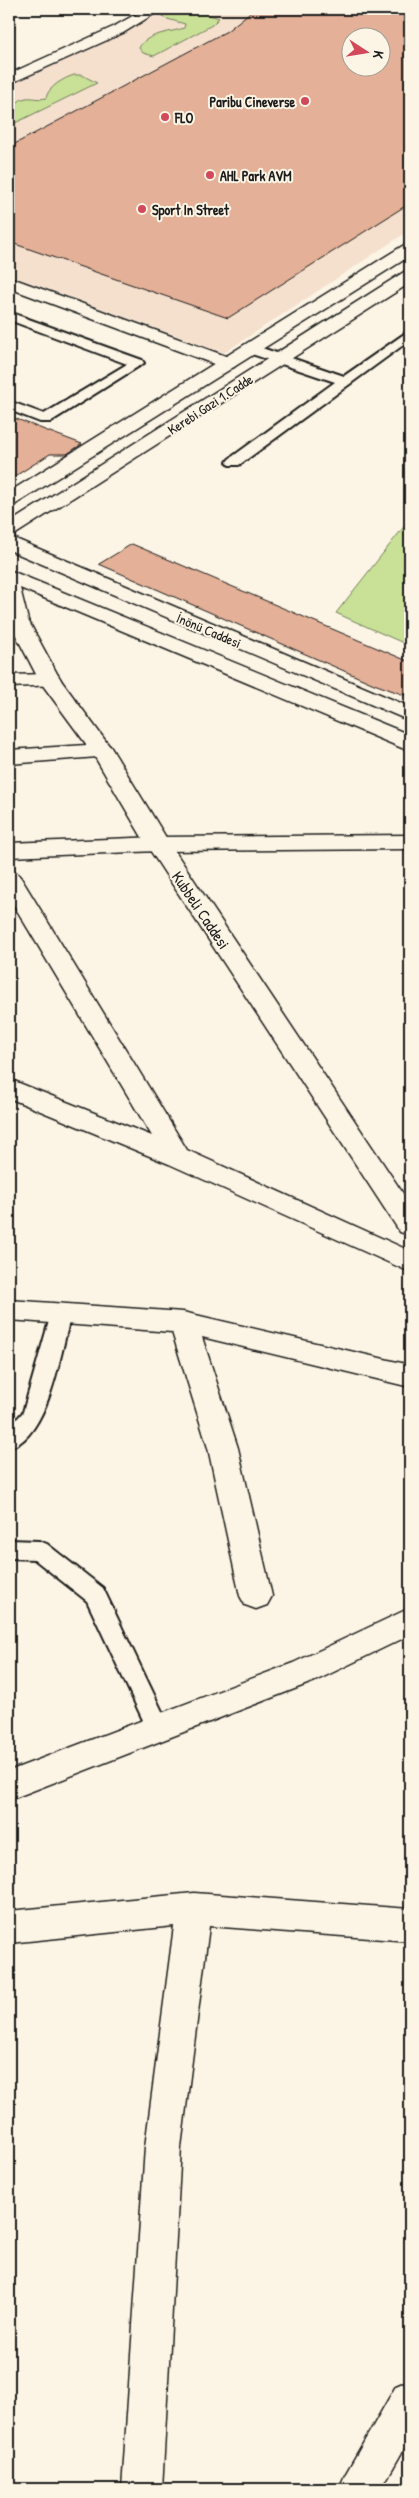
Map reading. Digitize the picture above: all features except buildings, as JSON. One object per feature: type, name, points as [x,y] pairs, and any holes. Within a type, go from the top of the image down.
[{"type":"street","points":[[9,65],[134,9]]},
{"type":"street","points":[[9,80],[118,30],[156,9]]},
{"type":"street","name":"Kerebi Gazi 1.Cadde","points":[[9,500],[410,249]]},
{"type":"street","name":"Kerebi Gazi 1.Cadde","points":[[9,532],[410,276]]},
{"type":"street","points":[[9,282],[256,374]]},
{"type":"street","name":"İnönü Caddesi","points":[[9,543],[410,715]]},
{"type":"street","name":"İnönü Caddesi","points":[[9,576],[410,743]]},
{"type":"street","name":"Kubbeli Caddesi","points":[[9,586],[14,620],[50,680],[102,752],[158,844],[410,1225]]},
{"type":"street","points":[[9,681],[50,680]]},
{"type":"street","points":[[9,757],[102,752]]},
{"type":"street","points":[[9,850],[158,844],[410,842]]},
{"type":"street","points":[[9,878],[178,1157]]},
{"type":"street","points":[[9,1088],[178,1157],[410,1262]]},
{"type":"street","points":[[9,1310],[183,1322],[410,1376]]},
{"type":"street","points":[[183,1322],[223,1448],[256,1596]]},
{"type":"street","points":[[9,1786],[304,1672],[410,1622]]},
{"type":"street","points":[[9,1927],[194,1909],[351,1918],[410,1925]]},
{"type":"street","points":[[142,2489],[164,2148],[194,1909]]},
{"type":"street","points":[[360,2489],[410,2400]]},
{"type":"lane","points":[[9,316],[137,363],[45,419],[9,405]]},
{"type":"lane","points":[[234,462],[410,334]]},
{"type":"lane","points":[[251,349],[345,381]]},
{"type":"lane","points":[[9,1440],[25,1426],[33,1414],[61,1314]]},
{"type":"lane","points":[[9,1550],[39,1550],[95,1595],[158,1728]]},
{"type":"shaded area","name":"AHL Park AVM","points":[[169,9],[410,9],[410,230],[224,353],[9,275],[9,85]]},
{"type":"green space","points":[[172,9],[190,9],[219,18],[212,25],[154,56],[143,53],[139,48],[147,39],[184,28],[185,24],[164,18],[162,15]]},
{"type":"green space","points":[[74,75],[82,75],[97,83],[9,126],[11,113],[18,102],[26,98],[46,98],[53,87]]},
{"type":"green space","points":[[410,519],[410,646],[336,613]]},
{"type":"place","name":"Paribu Cineverse","points":[[305,101]]},
{"type":"place","name":"FLO","points":[[165,117]]},
{"type":"place","name":"AHL Park AVM","points":[[210,175]]},
{"type":"place","name":"Sport In Street","points":[[142,209]]}]
